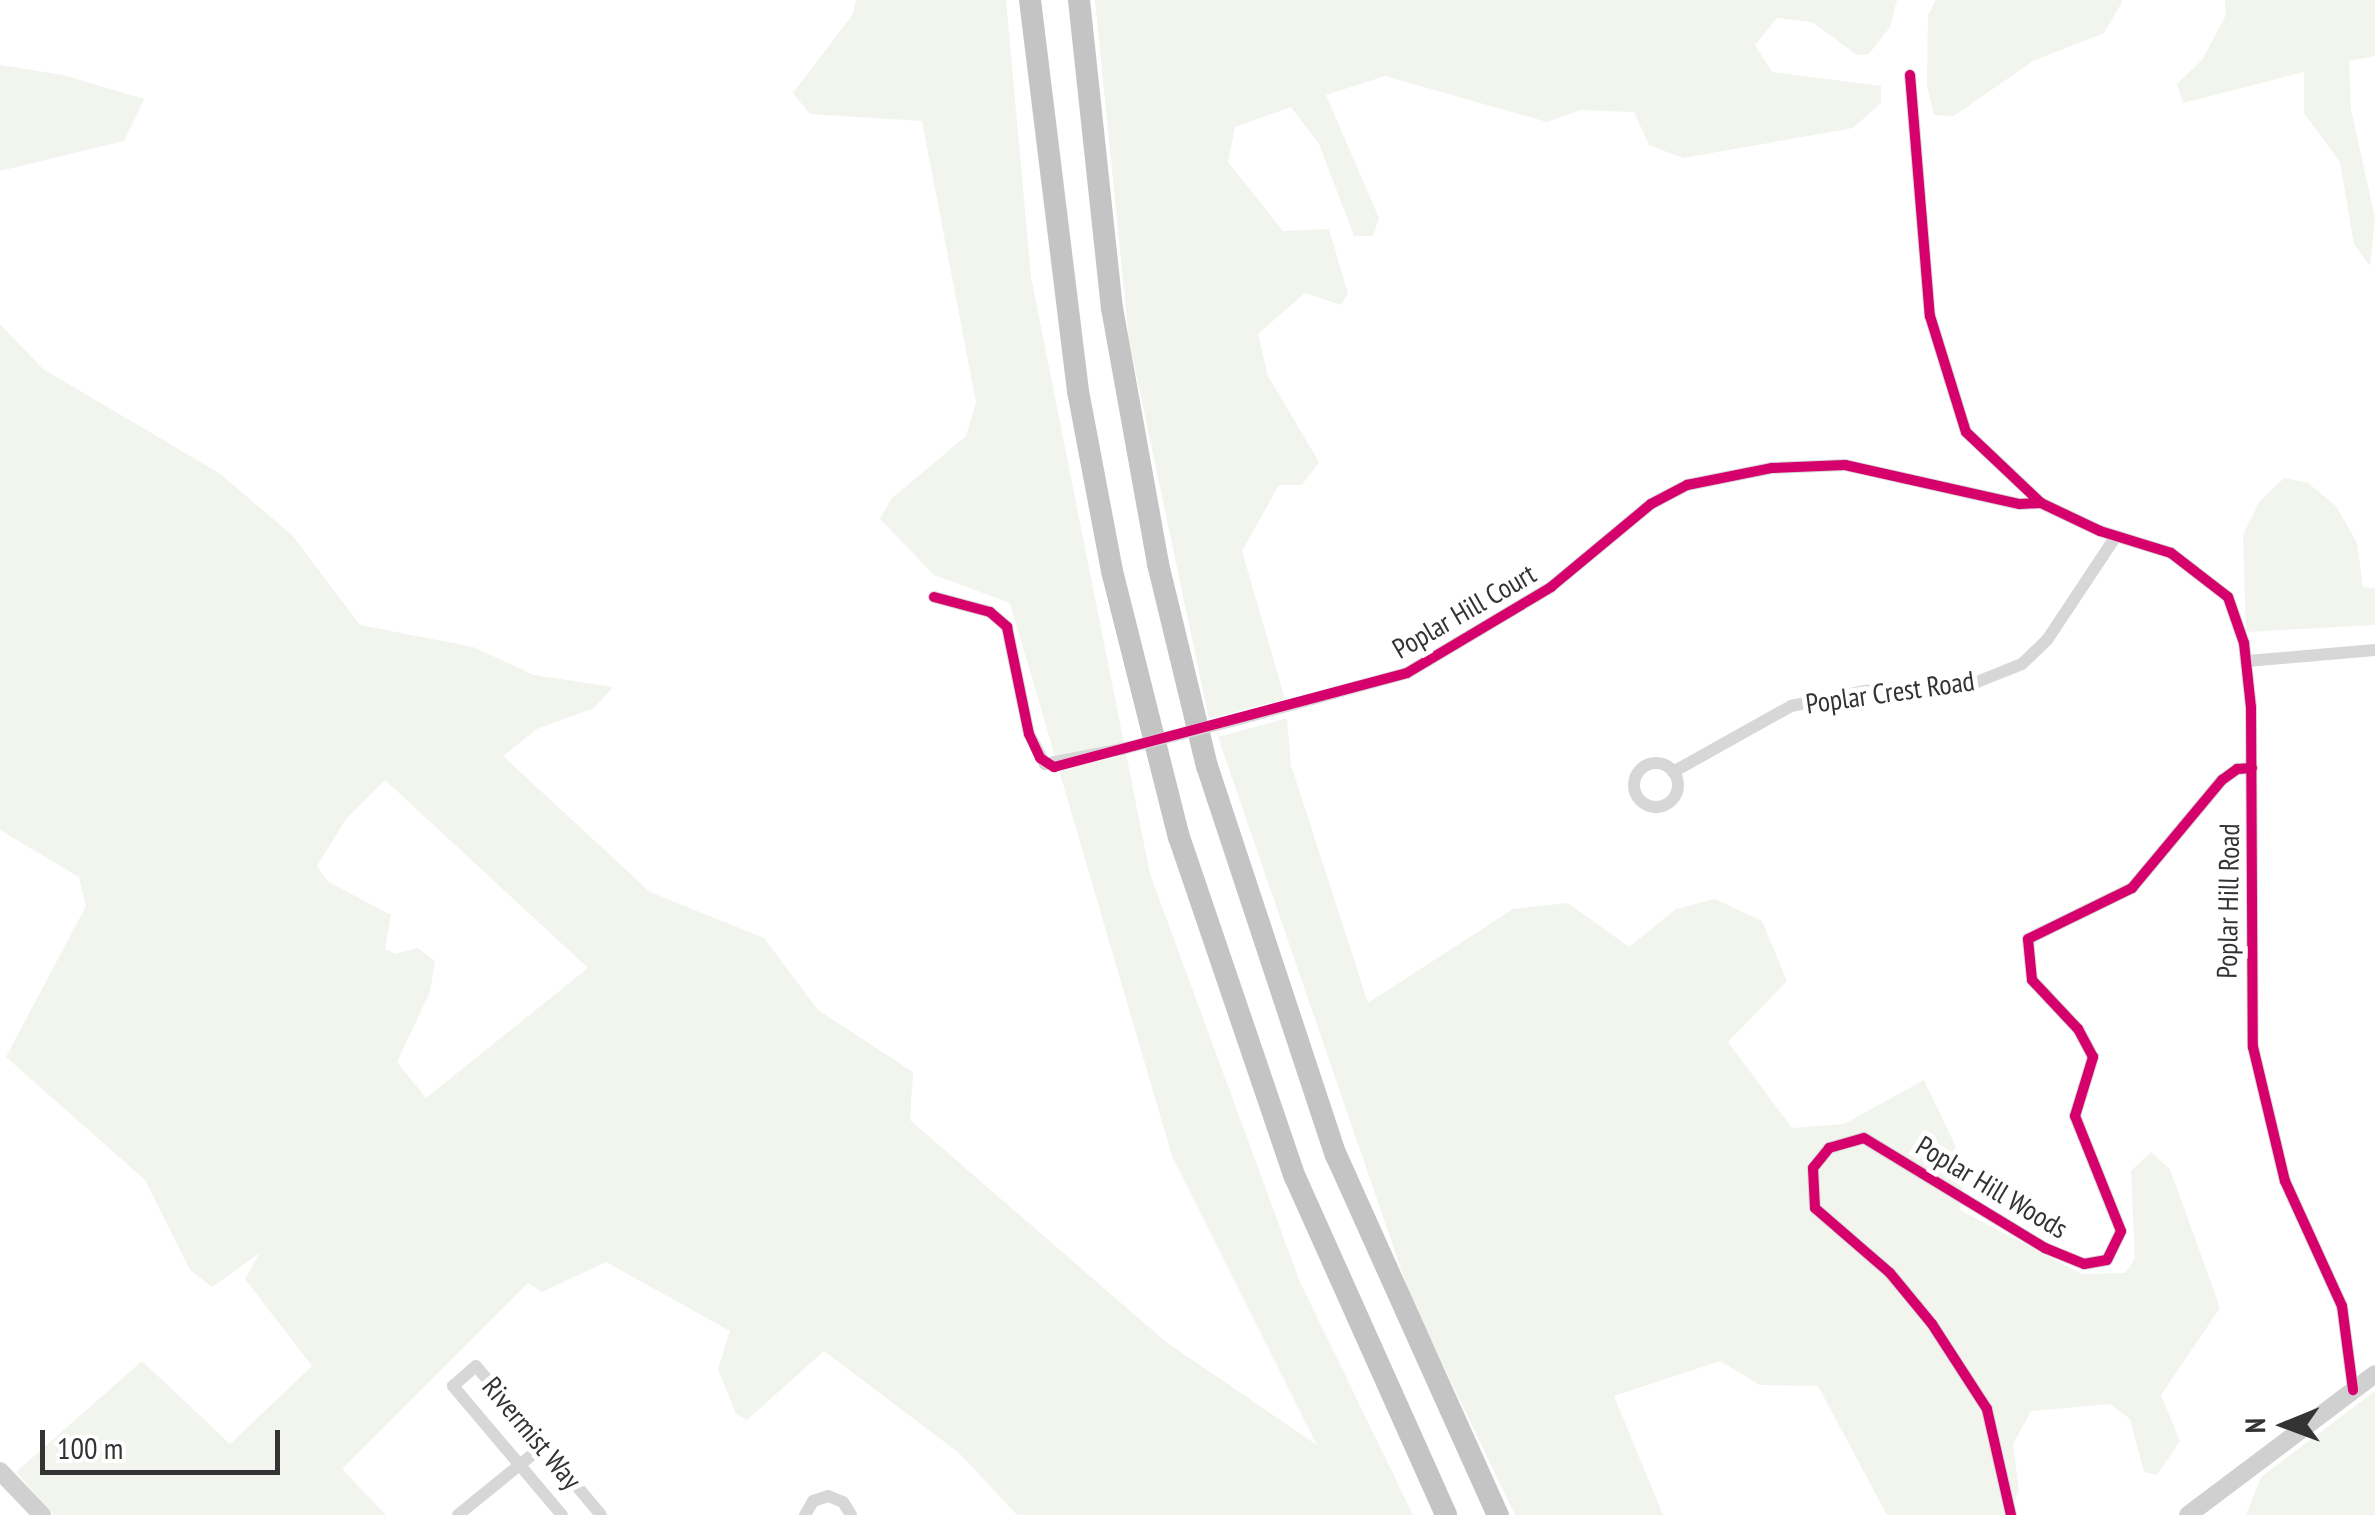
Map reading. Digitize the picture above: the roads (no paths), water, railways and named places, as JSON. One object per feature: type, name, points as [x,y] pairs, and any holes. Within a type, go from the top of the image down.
[{"type":"highway","points":[[1030,0],[1056,240],[1085,429],[1116,588],[1179,837],[1277,1133],[1376,1371],[1446,1515]]},
{"type":"highway","points":[[1079,0],[1112,308],[1158,564],[1207,766],[1336,1155],[1498,1515]]},
{"type":"street","name":"Poplar Hill Road","points":[[1910,75],[1937,347],[1966,432],[2042,503],[2116,536],[2168,550],[2228,597],[2247,661],[2252,768],[2253,1047],[2285,1181],[2342,1306],[2352,1390]]},
{"type":"street","name":"Poplar Hill Court","points":[[934,597],[990,612],[1006,626],[1029,734],[1044,764],[1122,749],[1407,674],[1552,587],[1651,504],[1687,485],[1772,468],[1845,465],[2020,504],[2042,503]]},
{"type":"street","name":"Poplar Crest Road","points":[[1674,772],[1791,706],[1865,690],[1977,682],[2022,664],[2047,640],[2116,536]]},
{"type":"street","points":[[2247,661],[2375,650]]},
{"type":"street","name":"Poplar Hill Woods","points":[[2011,1515],[1986,1410],[1890,1272],[1815,1208],[1813,1168],[1829,1148],[1864,1138],[2045,1248],[2084,1264],[2107,1260],[2121,1231],[2075,1116],[2093,1058],[2078,1028],[2032,980],[2028,939],[2132,888],[2222,780],[2237,769],[2252,768]]},
{"type":"street","name":"Rivermist Way","points":[[562,1515],[453,1386],[476,1366],[601,1515]]},
{"type":"street","points":[[2188,1515],[2375,1374]]},
{"type":"street","points":[[458,1515],[543,1446]]},
{"type":"street","points":[[0,1471],[42,1515]]},
{"type":"street","points":[[805,1515],[813,1501],[828,1496],[843,1502],[851,1515]]}]
